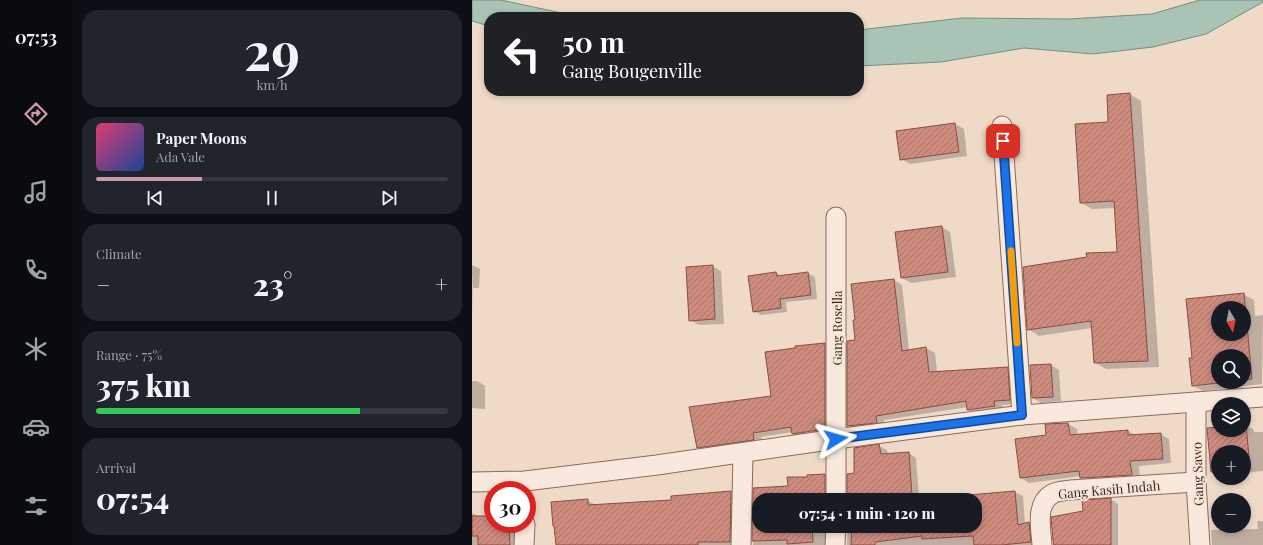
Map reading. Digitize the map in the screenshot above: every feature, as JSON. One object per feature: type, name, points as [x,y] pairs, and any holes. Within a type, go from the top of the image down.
[{"type":"street","points":[[1002,126],[1022,415]]},
{"type":"street","name":"Gang Rosella","points":[[836,217],[836,493]]},
{"type":"street","points":[[536,484],[836,439],[1022,415],[1263,397]]},
{"type":"street","name":"Gang Sawo","points":[[1196,402],[1196,482],[1200,545]]},
{"type":"street","points":[[741,545],[744,453]]},
{"type":"street","points":[[472,482],[484,483]]},
{"type":"street","name":"Gang Kasih Indah","points":[[1042,545],[1041,510],[1045,500],[1052,494],[1070,490],[1196,482]]},
{"type":"street","points":[[524,545],[525,533]]},
{"type":"street","points":[[835,545],[836,533]]},
{"type":"shaded area","points":[[472,0],[501,0],[557,12],[484,12],[484,25],[472,21]]},
{"type":"shaded area","points":[[1200,0],[1263,0],[1263,2],[1206,34],[1153,47],[1093,54],[1024,48],[941,62],[864,66],[864,29],[962,18],[1069,19],[1152,14]]},
{"type":"building","points":[[1130,93],[1148,361],[1094,363],[1091,321],[1027,330],[1023,267],[1087,257],[1086,253],[1117,252],[1114,201],[1080,203],[1075,124],[1108,122],[1107,95]]},
{"type":"building","points":[[955,123],[959,152],[900,160],[896,131]]},
{"type":"building","points":[[942,226],[948,272],[901,278],[895,232]]},
{"type":"building","points":[[713,265],[715,319],[689,321],[686,267]]},
{"type":"building","points":[[776,272],[777,276],[808,272],[811,295],[780,299],[781,308],[753,312],[748,276]]},
{"type":"building","points":[[894,279],[902,351],[926,347],[929,372],[1008,367],[1010,400],[994,401],[995,406],[967,410],[966,401],[876,416],[877,423],[847,426],[847,341],[855,340],[853,320],[855,320],[851,284]]},
{"type":"building","points":[[1244,293],[1245,301],[1211,301],[1211,341],[1248,341],[1249,349],[1211,349],[1211,384],[1192,386],[1189,358],[1192,358],[1186,299]]},
{"type":"building","points":[[825,343],[825,429],[792,434],[791,427],[753,433],[754,440],[697,448],[689,407],[771,396],[765,352],[795,348],[795,346]]},
{"type":"building","points":[[1051,364],[1053,397],[1032,398],[1030,365]]},
{"type":"building","points":[[1068,423],[1070,435],[1128,430],[1128,435],[1161,433],[1163,459],[1130,461],[1132,475],[1080,478],[1079,471],[1020,478],[1015,439],[1046,435],[1045,424]]},
{"type":"building","points":[[1207,428],[1211,428],[1211,437],[1247,437],[1248,445],[1211,445],[1211,472]]},
{"type":"building","points":[[879,444],[881,454],[909,452],[912,493],[847,493],[847,474],[854,473],[854,448]]},
{"type":"building","points":[[825,474],[825,493],[753,493],[753,488],[788,486],[787,477],[807,477],[807,475]]},
{"type":"building","points":[[731,491],[730,542],[698,542],[698,545],[556,545],[551,502],[588,499],[588,505],[671,500],[671,496]]},
{"type":"building","points":[[1015,491],[1018,525],[1029,522],[1031,542],[1002,545],[974,545],[973,536],[922,539],[922,536],[875,542],[875,545],[851,545],[852,533],[982,533],[982,494]]},
{"type":"building","points":[[1111,498],[1111,545],[1054,545],[1051,517],[1083,511],[1082,500]]},
{"type":"building","points":[[472,516],[484,516],[484,533],[509,533],[510,545],[478,545],[478,536],[472,536]]},
{"type":"building","points":[[752,533],[812,533],[813,542],[787,544],[787,540],[752,541]]},
{"type":"slow traffic","points":[[1011,251],[1017,343]]},
{"type":"route","points":[[836,439],[1022,415],[1003,141]]}]
